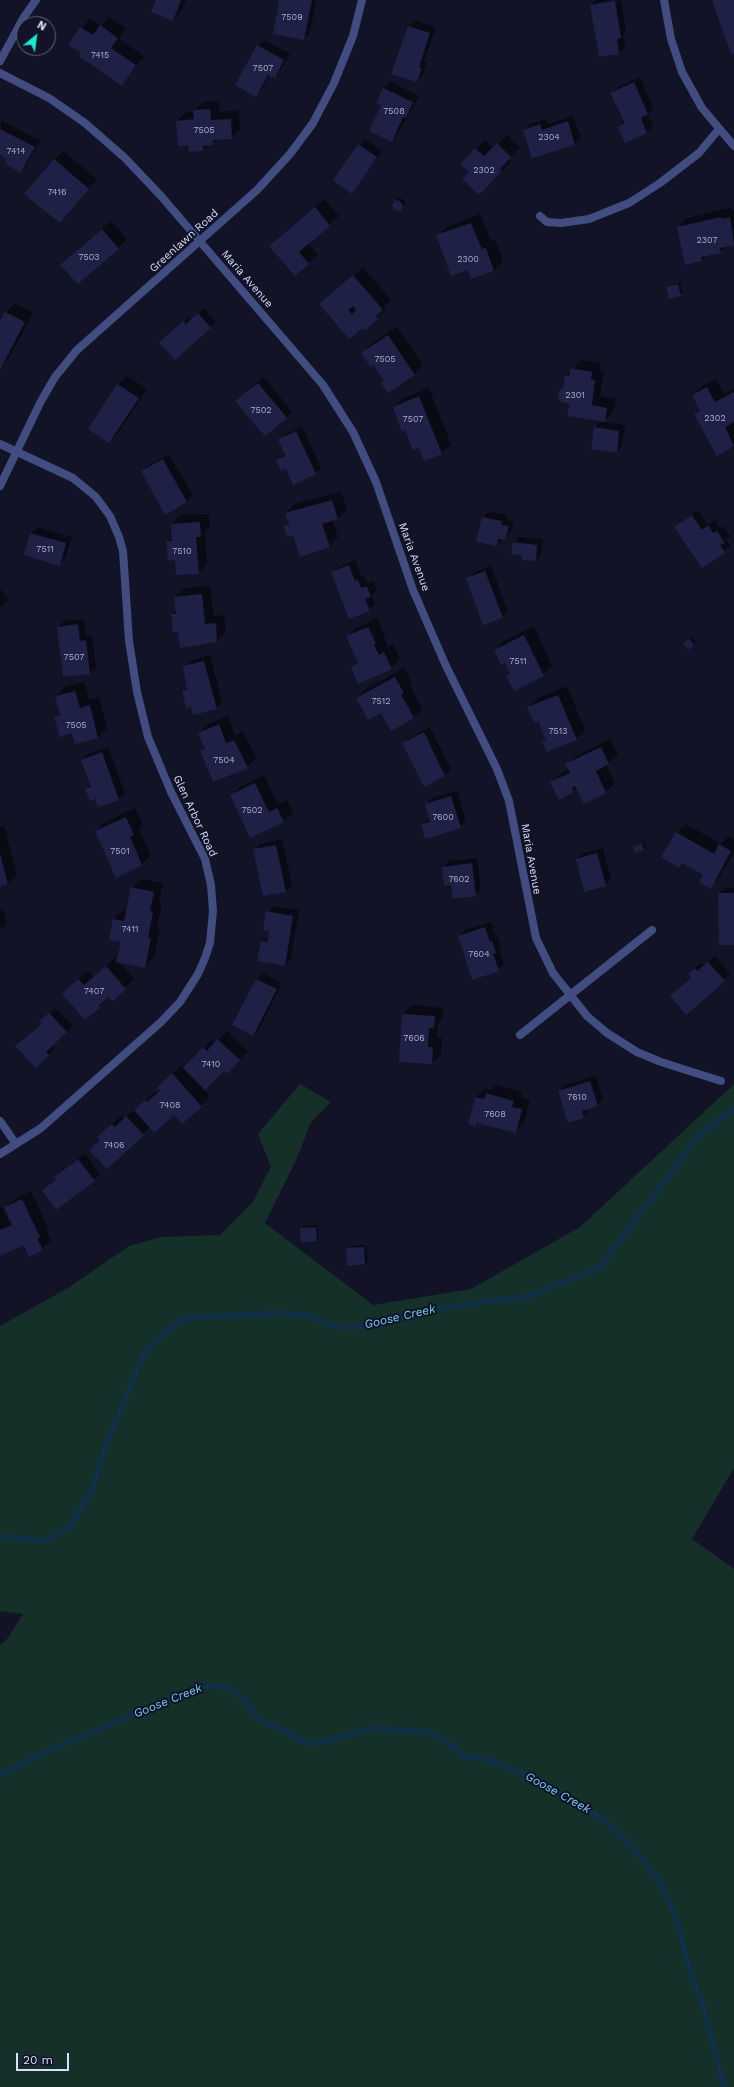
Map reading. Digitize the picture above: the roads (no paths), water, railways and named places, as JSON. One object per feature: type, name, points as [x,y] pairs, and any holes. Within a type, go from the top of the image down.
[{"type":"street","points":[[0,61],[24,17],[36,0]]},
{"type":"street","name":"Greenlawn Road","points":[[0,486],[18,452],[40,403],[55,378],[77,350],[257,190],[290,154],[313,123],[334,83],[353,36],[362,0]]},
{"type":"street","points":[[664,0],[671,39],[682,72],[702,108],[734,146]]},
{"type":"street","name":"Maria Avenue","points":[[0,73],[48,98],[85,123],[125,158],[200,241],[323,385],[353,432],[376,482],[416,597],[446,666],[499,775],[509,801],[536,938],[553,973],[587,1016],[607,1033],[637,1052],[661,1062],[721,1081]]},
{"type":"street","points":[[540,216],[546,222],[561,223],[589,219],[629,203],[660,183],[693,157],[719,129]]},
{"type":"street","name":"Glen Arbor Road","points":[[0,444],[73,478],[86,488],[104,507],[119,537],[123,552],[129,641],[137,692],[148,737],[171,792],[204,859],[211,885],[214,911],[211,935],[205,958],[198,974],[180,1002],[160,1022],[41,1128],[0,1154]]},
{"type":"street","points":[[520,1035],[652,930]]},
{"type":"street","points":[[0,1120],[16,1144]]},
{"type":"waterway","name":"Goose Creek","points":[[0,1536],[45,1541],[70,1526],[92,1490],[104,1450],[145,1351],[168,1329],[187,1318],[279,1313],[306,1315],[337,1327],[372,1326],[427,1310],[530,1296],[600,1267],[698,1137],[734,1108]]},
{"type":"waterway","name":"Goose Creek","points":[[0,1775],[52,1749],[204,1685],[226,1687],[239,1695],[260,1720],[286,1731],[307,1744],[324,1742],[372,1728],[430,1732],[450,1744],[462,1756],[489,1760],[537,1779],[602,1818],[637,1852],[660,1883],[676,1918],[691,1974],[703,2005],[724,2087]]}]
